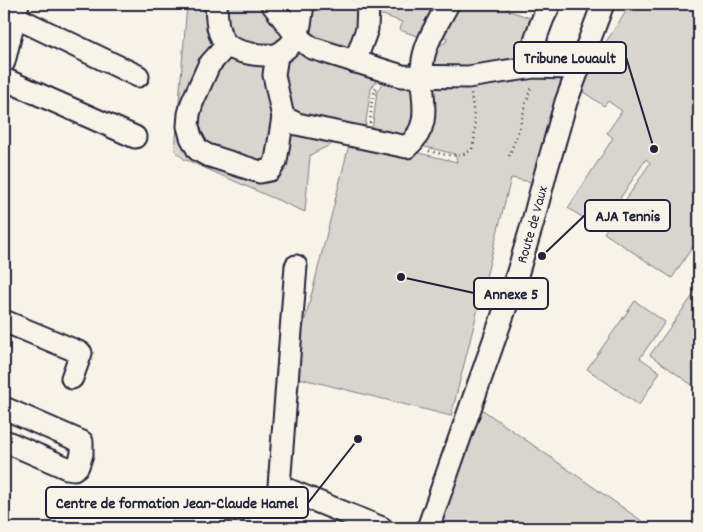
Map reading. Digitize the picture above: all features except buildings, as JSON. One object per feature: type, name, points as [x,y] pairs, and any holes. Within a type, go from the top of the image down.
[{"type":"street","points":[[216,4],[218,30],[227,45],[239,51],[268,56],[277,55],[298,38],[303,4]]},
{"type":"street","points":[[272,4],[298,38],[312,48],[402,76],[468,77],[532,67],[568,68],[577,72]]},
{"type":"street","points":[[355,62],[366,29],[368,4]]},
{"type":"street","points":[[283,117],[297,124],[407,147],[418,136],[423,122],[423,60],[448,4]]},
{"type":"street","points":[[532,67],[533,47],[550,4]]},
{"type":"street","name":"Route de Vaux","points":[[428,528],[517,275],[554,141],[577,72],[603,4]]},
{"type":"street","points":[[4,62],[16,10],[138,76]]},
{"type":"street","points":[[227,45],[208,65],[188,114],[188,126],[198,150],[207,155],[260,172],[270,170],[276,161],[283,117],[274,75],[277,55]]},
{"type":"street","points":[[4,67],[83,103]]},
{"type":"street","points":[[4,79],[135,137]]},
{"type":"street","points":[[296,266],[279,486],[382,528]]},
{"type":"street","points":[[4,321],[81,353],[72,378]]},
{"type":"street","points":[[4,408],[82,442],[82,454],[78,466],[74,469],[67,468],[7,442]]},
{"type":"path","points":[[509,156],[529,97],[532,67]]},
{"type":"path","points":[[367,138],[374,90],[387,71]]},
{"type":"path","points":[[407,147],[452,156],[461,155],[472,150],[475,124],[468,77]]},
{"type":"shaded area","points":[[187,4],[212,4],[218,42],[186,139],[260,177],[284,129],[351,137],[342,139],[310,155],[305,212],[184,159],[175,151]]},
{"type":"shaded area","points":[[221,4],[266,4],[286,33],[282,47],[233,45]]},
{"type":"shaded area","points":[[308,4],[363,4],[353,52],[308,40]]},
{"type":"shaded area","points":[[374,4],[438,4],[420,37],[400,30],[402,22],[383,15],[375,18]]},
{"type":"shaded area","points":[[455,4],[510,4],[507,10],[530,18],[517,61],[433,72],[432,56],[436,47],[446,42],[447,38],[441,35]]},
{"type":"shaded area","points":[[631,4],[699,4],[699,237],[672,278],[604,233],[650,163],[646,159],[600,229],[568,208],[613,138],[607,133],[622,111],[608,101],[604,106],[576,87]]},
{"type":"shaded area","points":[[292,49],[380,75],[371,89],[364,133],[296,121],[279,84],[287,54]]},
{"type":"shaded area","points":[[226,52],[266,59],[279,117],[269,164],[197,142],[193,125]]},
{"type":"shaded area","points":[[563,74],[531,182],[511,178],[451,416],[291,376],[351,137],[457,162],[455,154],[413,144],[424,86]]},
{"type":"shaded area","points":[[387,77],[420,82],[412,139],[372,131],[377,91]]},
{"type":"shaded area","points":[[699,287],[699,390],[650,355]]},
{"type":"shaded area","points":[[635,301],[665,322],[640,358],[660,372],[639,405],[587,369]]},
{"type":"shaded area","points":[[480,408],[652,528],[441,528]]},
{"type":"place","name":"Tribune Louault","points":[[654,149]]},
{"type":"place","name":"AJA Tennis","points":[[542,256]]},
{"type":"place","name":"Annexe 5","points":[[401,277]]},
{"type":"place","name":"Centre de formation Jean-Claude Hamel","points":[[358,439]]}]
